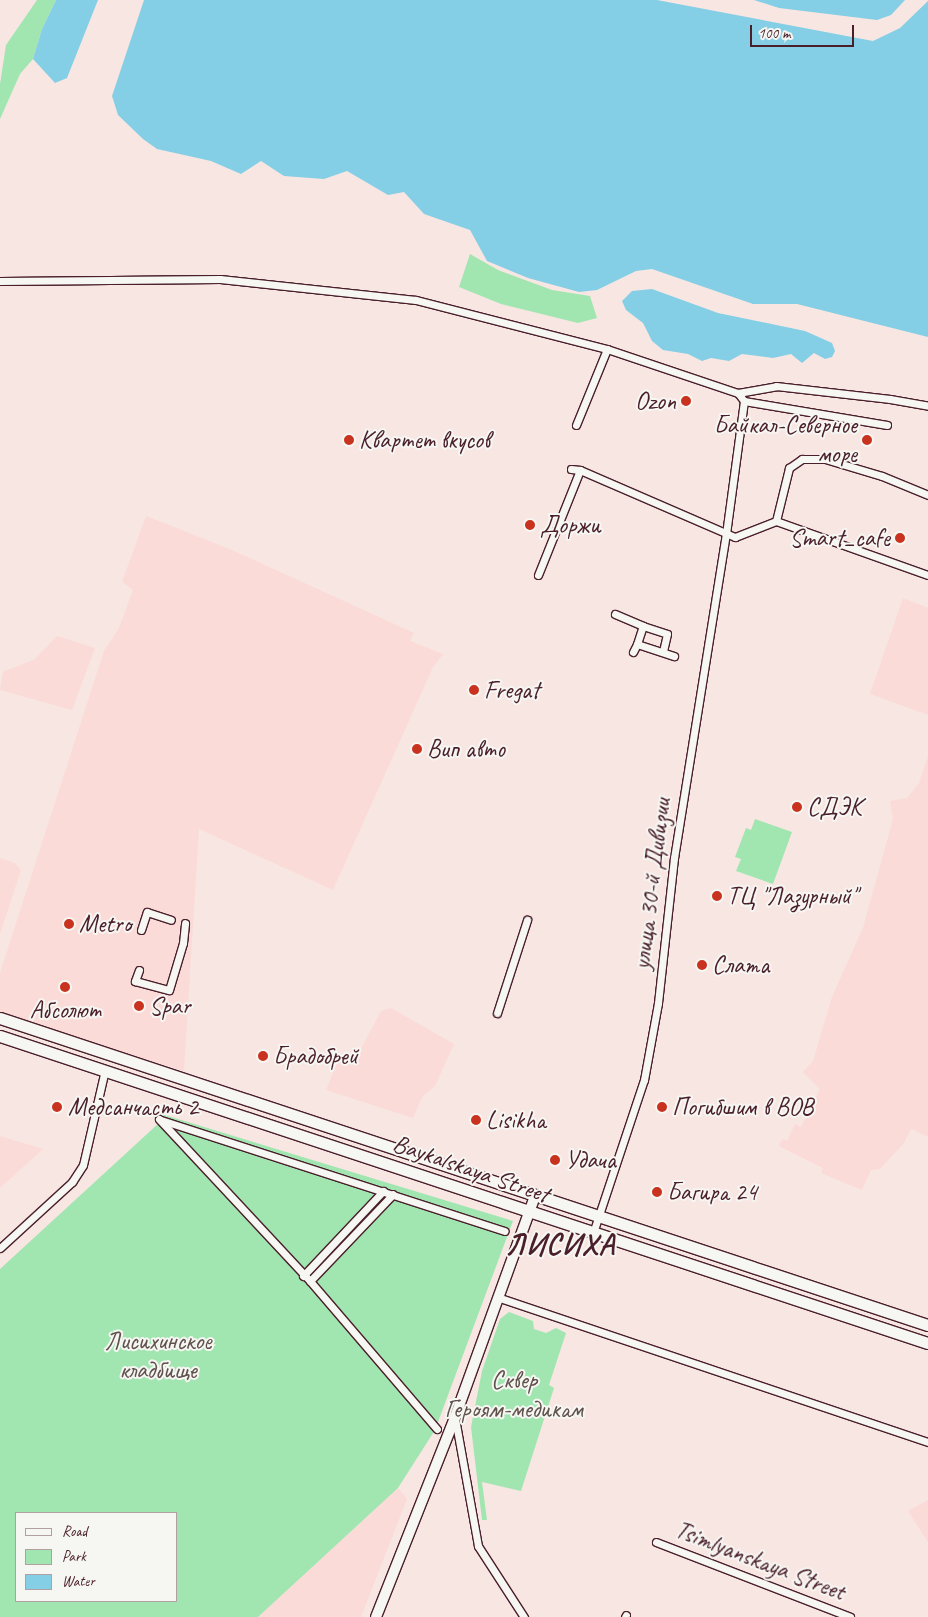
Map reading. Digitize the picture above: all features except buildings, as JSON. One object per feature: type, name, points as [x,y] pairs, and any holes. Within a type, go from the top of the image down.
[{"type":"main road","name":"Baykalskaya Street","points":[[0,1018],[928,1325]]},
{"type":"main road","name":"Baykalskaya Street","points":[[0,1036],[928,1344]]},
{"type":"main road","points":[[376,1617],[455,1418],[535,1196]]},
{"type":"street","points":[[0,281],[220,279],[439,304],[607,349],[738,393],[776,386],[890,399],[928,406]]},
{"type":"street","points":[[576,425],[607,349]]},
{"type":"street","points":[[738,393],[744,401],[887,425]]},
{"type":"street","name":"улица 30-й Дивизии","points":[[593,1233],[644,1080],[651,1046],[674,858],[726,534],[744,401]]},
{"type":"street","points":[[776,521],[789,468],[802,459],[825,459],[882,476],[928,495]]},
{"type":"street","points":[[571,469],[580,470],[735,537],[776,521],[928,576]]},
{"type":"street","points":[[538,575],[580,470]]},
{"type":"street","points":[[615,614],[667,634],[663,652]]},
{"type":"street","points":[[633,652],[643,626]]},
{"type":"street","points":[[637,644],[674,656]]},
{"type":"street","points":[[141,930],[147,912],[171,920]]},
{"type":"street","points":[[497,1013],[527,920]]},
{"type":"street","points":[[139,970],[135,981],[169,990],[184,943],[185,923]]},
{"type":"street","points":[[0,1248],[72,1182],[83,1166],[105,1070]]},
{"type":"street","points":[[437,1429],[310,1281],[303,1276],[159,1119],[505,1230]]},
{"type":"street","points":[[303,1276],[383,1191]]},
{"type":"street","points":[[310,1281],[393,1194]]},
{"type":"street","points":[[498,1297],[928,1442]]},
{"type":"street","points":[[455,1418],[478,1546],[524,1617]]},
{"type":"street","name":"Tsimlyanskaya Street","points":[[656,1542],[850,1617]]},
{"type":"shaded area","points":[[146,516],[232,550],[414,633],[410,641],[443,654],[433,667],[333,890],[199,829],[184,1071],[0,1014],[0,973],[104,651],[119,628],[133,590],[122,582]]},
{"type":"shaded area","points":[[903,598],[928,608],[928,715],[870,694]]},
{"type":"shaded area","points":[[57,636],[95,648],[72,710],[0,690],[3,672],[35,659]]},
{"type":"shaded area","points":[[928,756],[928,1137],[911,1129],[904,1143],[880,1169],[871,1170],[862,1190],[821,1173],[823,1168],[779,1146],[782,1139],[787,1141],[795,1124],[801,1127],[820,1089],[803,1072],[813,1061],[832,997],[863,928],[893,819],[890,801],[907,798],[919,783]]},
{"type":"shaded area","points":[[0,858],[15,863],[21,870],[0,934]]},
{"type":"shaded area","points":[[391,1008],[454,1044],[435,1086],[422,1097],[413,1118],[326,1090],[338,1061],[355,1060],[381,1011]]},
{"type":"shaded area","points":[[0,1136],[43,1149],[0,1188]]},
{"type":"shaded area","points":[[398,1488],[407,1499],[361,1617],[258,1617]]},
{"type":"shaded area","points":[[928,1500],[928,1542],[908,1511]]},
{"type":"green space","points":[[37,0],[56,0],[42,29],[33,59],[20,74],[0,119],[0,84],[6,45]]},
{"type":"green space","points":[[470,254],[498,270],[552,290],[590,296],[597,318],[578,323],[501,304],[459,287]]},
{"type":"green space","points":[[755,819],[792,832],[773,884],[736,871],[741,859],[735,857],[746,828],[751,830]]},
{"type":"green space","name":"Лисихинское кладбище","points":[[148,1110],[513,1221],[435,1430],[398,1488],[258,1617],[0,1617],[0,1269],[159,1123]]},
{"type":"green space","name":"Сквер Героям-медикам","points":[[509,1312],[533,1321],[534,1329],[546,1333],[556,1328],[566,1333],[549,1385],[554,1388],[521,1491],[482,1482],[487,1520],[482,1520],[471,1427],[482,1371],[500,1319]]},
{"type":"water","points":[[56,0],[98,0],[67,78],[55,83],[33,59],[42,29]]},
{"type":"water","points":[[144,0],[657,0],[873,41],[900,28],[928,1],[928,337],[797,304],[753,304],[652,269],[636,271],[597,290],[579,292],[528,278],[487,261],[470,230],[424,214],[404,192],[388,195],[347,171],[324,179],[284,176],[261,161],[241,174],[211,161],[157,149],[143,139],[118,115],[112,96]]},
{"type":"water","points":[[754,0],[905,0],[891,15],[877,20],[779,8]]},
{"type":"water","points":[[652,289],[718,313],[805,331],[832,343],[835,351],[832,357],[825,359],[814,353],[802,363],[791,354],[773,358],[742,354],[729,361],[711,358],[702,361],[688,354],[663,350],[652,341],[643,323],[626,310],[622,301],[632,291]]},
{"type":"place","name":"Ozon","points":[[686,401]]},
{"type":"place","name":"Квартет вкусов","points":[[349,440]]},
{"type":"place","name":"Байкал-Северное море","points":[[867,440]]},
{"type":"place","name":"Доржи","points":[[530,525]]},
{"type":"place","name":"Smart_cafe","points":[[900,538]]},
{"type":"place","name":"Fregat","points":[[474,690]]},
{"type":"place","name":"Вип авто","points":[[417,749]]},
{"type":"place","name":"СДЭК","points":[[797,807]]},
{"type":"place","name":"ТЦ \"Лазурный\"","points":[[717,896]]},
{"type":"place","name":"Мetro","points":[[69,924]]},
{"type":"place","name":"Слата","points":[[702,965]]},
{"type":"place","name":"Абсолют","points":[[65,987]]},
{"type":"place","name":"Spar","points":[[139,1006]]},
{"type":"place","name":"Брадобрей","points":[[263,1056]]},
{"type":"place","name":"Медсанчасть 2","points":[[57,1107]]},
{"type":"place","name":"Погибшим в ВОВ","points":[[662,1107]]},
{"type":"place","name":"Lisikha","points":[[476,1120]]},
{"type":"place","name":"Удача","points":[[555,1160]]},
{"type":"place","name":"Багира 24","points":[[657,1192]]},
{"type":"district","name":"ЛИСИХА","points":[[560,1244]]}]
